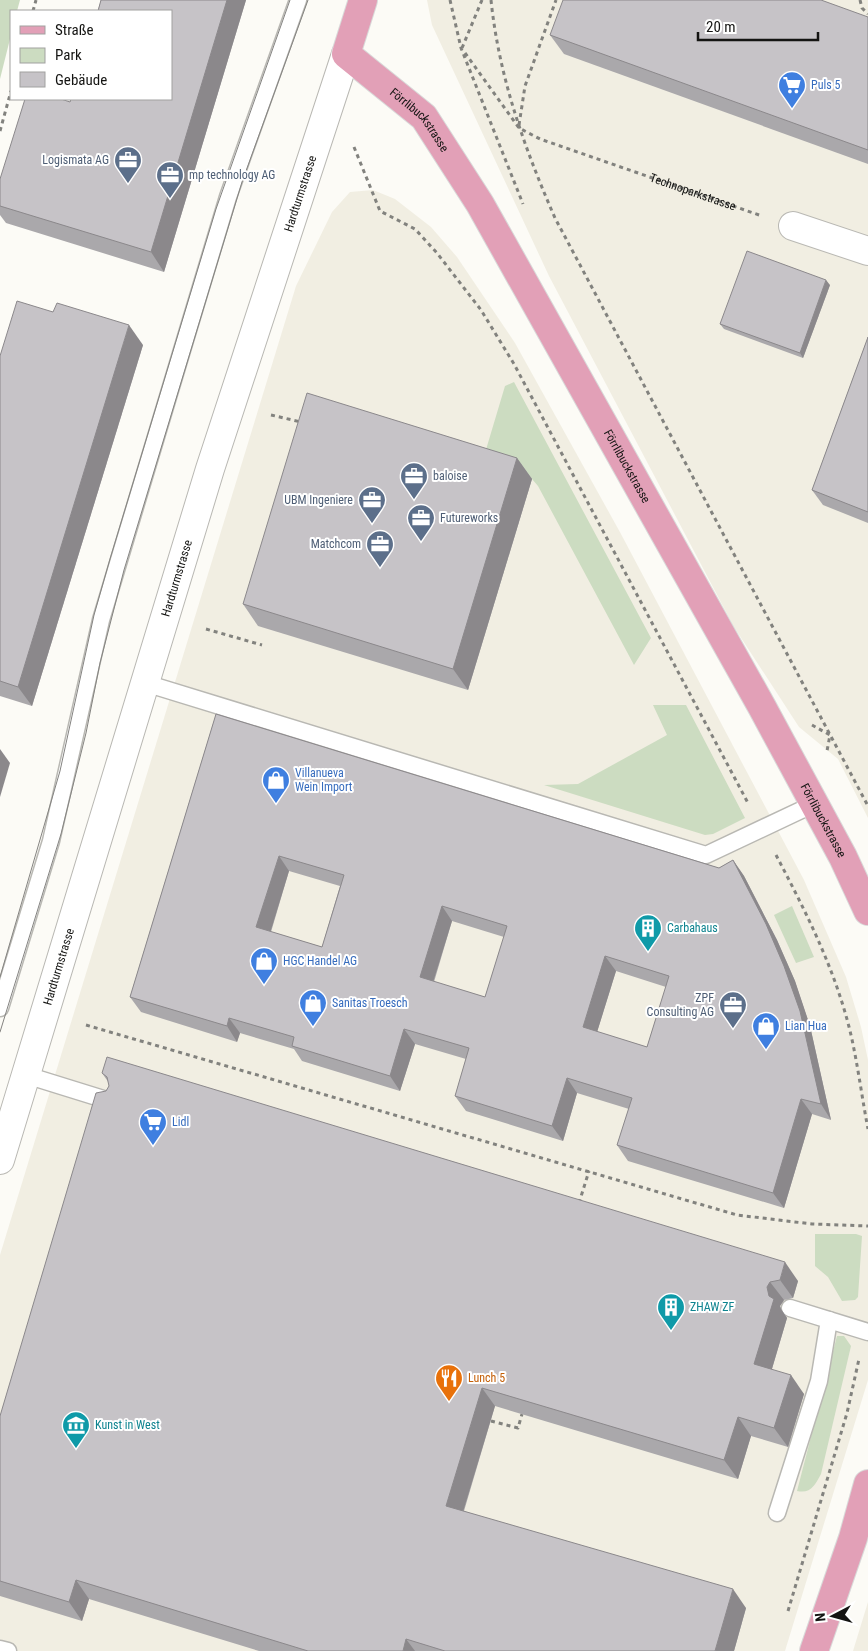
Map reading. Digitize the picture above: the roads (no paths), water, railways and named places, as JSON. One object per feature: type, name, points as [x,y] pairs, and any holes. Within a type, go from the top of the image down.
[{"type":"main road","name":"Hardturmstrasse","points":[[346,54],[363,0]]},
{"type":"main road","name":"Förrlibuckstrasse","points":[[346,54],[424,117],[480,204],[727,643],[843,856],[868,911]]},
{"type":"main road","points":[[814,1651],[868,1484]]},
{"type":"street","name":"Hardturmstrasse","points":[[0,1160],[7,1112],[26,1075],[216,450],[346,54]]},
{"type":"street","points":[[793,226],[868,252]]},
{"type":"lane","points":[[0,1008],[51,841],[102,620],[228,197],[298,0]]},
{"type":"lane","points":[[145,682],[706,855],[814,804]]},
{"type":"lane","points":[[26,1075],[112,1102]]},
{"type":"lane","points":[[790,1308],[867,1331]]},
{"type":"lane","points":[[777,1513],[819,1381],[829,1320]]},
{"type":"lane","points":[[0,1649],[8,1651]]},
{"type":"tram line","points":[[0,977],[60,771],[94,615],[110,559],[216,209],[290,0]]},
{"type":"tram line","points":[[0,1032],[61,834],[86,733],[100,663],[124,570],[242,182],[308,0]]},
{"type":"place","name":"Puls 5","points":[[792,109]]},
{"type":"place","name":"Logismata AG","points":[[128,184]]},
{"type":"place","name":"mp technology AG","points":[[170,199]]},
{"type":"place","name":"baloise","points":[[414,500]]},
{"type":"place","name":"UBM Ingeniere","points":[[372,524]]},
{"type":"place","name":"Futureworks","points":[[421,542]]},
{"type":"place","name":"Matchcom","points":[[380,568]]},
{"type":"place","name":"Villanueva Wein Import","points":[[276,804]]},
{"type":"place","name":"Carbahaus","points":[[648,952]]},
{"type":"place","name":"HGC Handel AG","points":[[264,985]]},
{"type":"place","name":"Sanitas Troesch","points":[[313,1027]]},
{"type":"place","name":"ZPF Consulting AG","points":[[733,1029]]},
{"type":"place","name":"Lian Hua","points":[[766,1050]]},
{"type":"place","name":"Lidl","points":[[153,1146]]},
{"type":"place","name":"ZHAW ZF","points":[[671,1331]]},
{"type":"place","name":"Lunch 5","points":[[449,1402]]},
{"type":"place","name":"Kunst in West","points":[[76,1449]]}]
